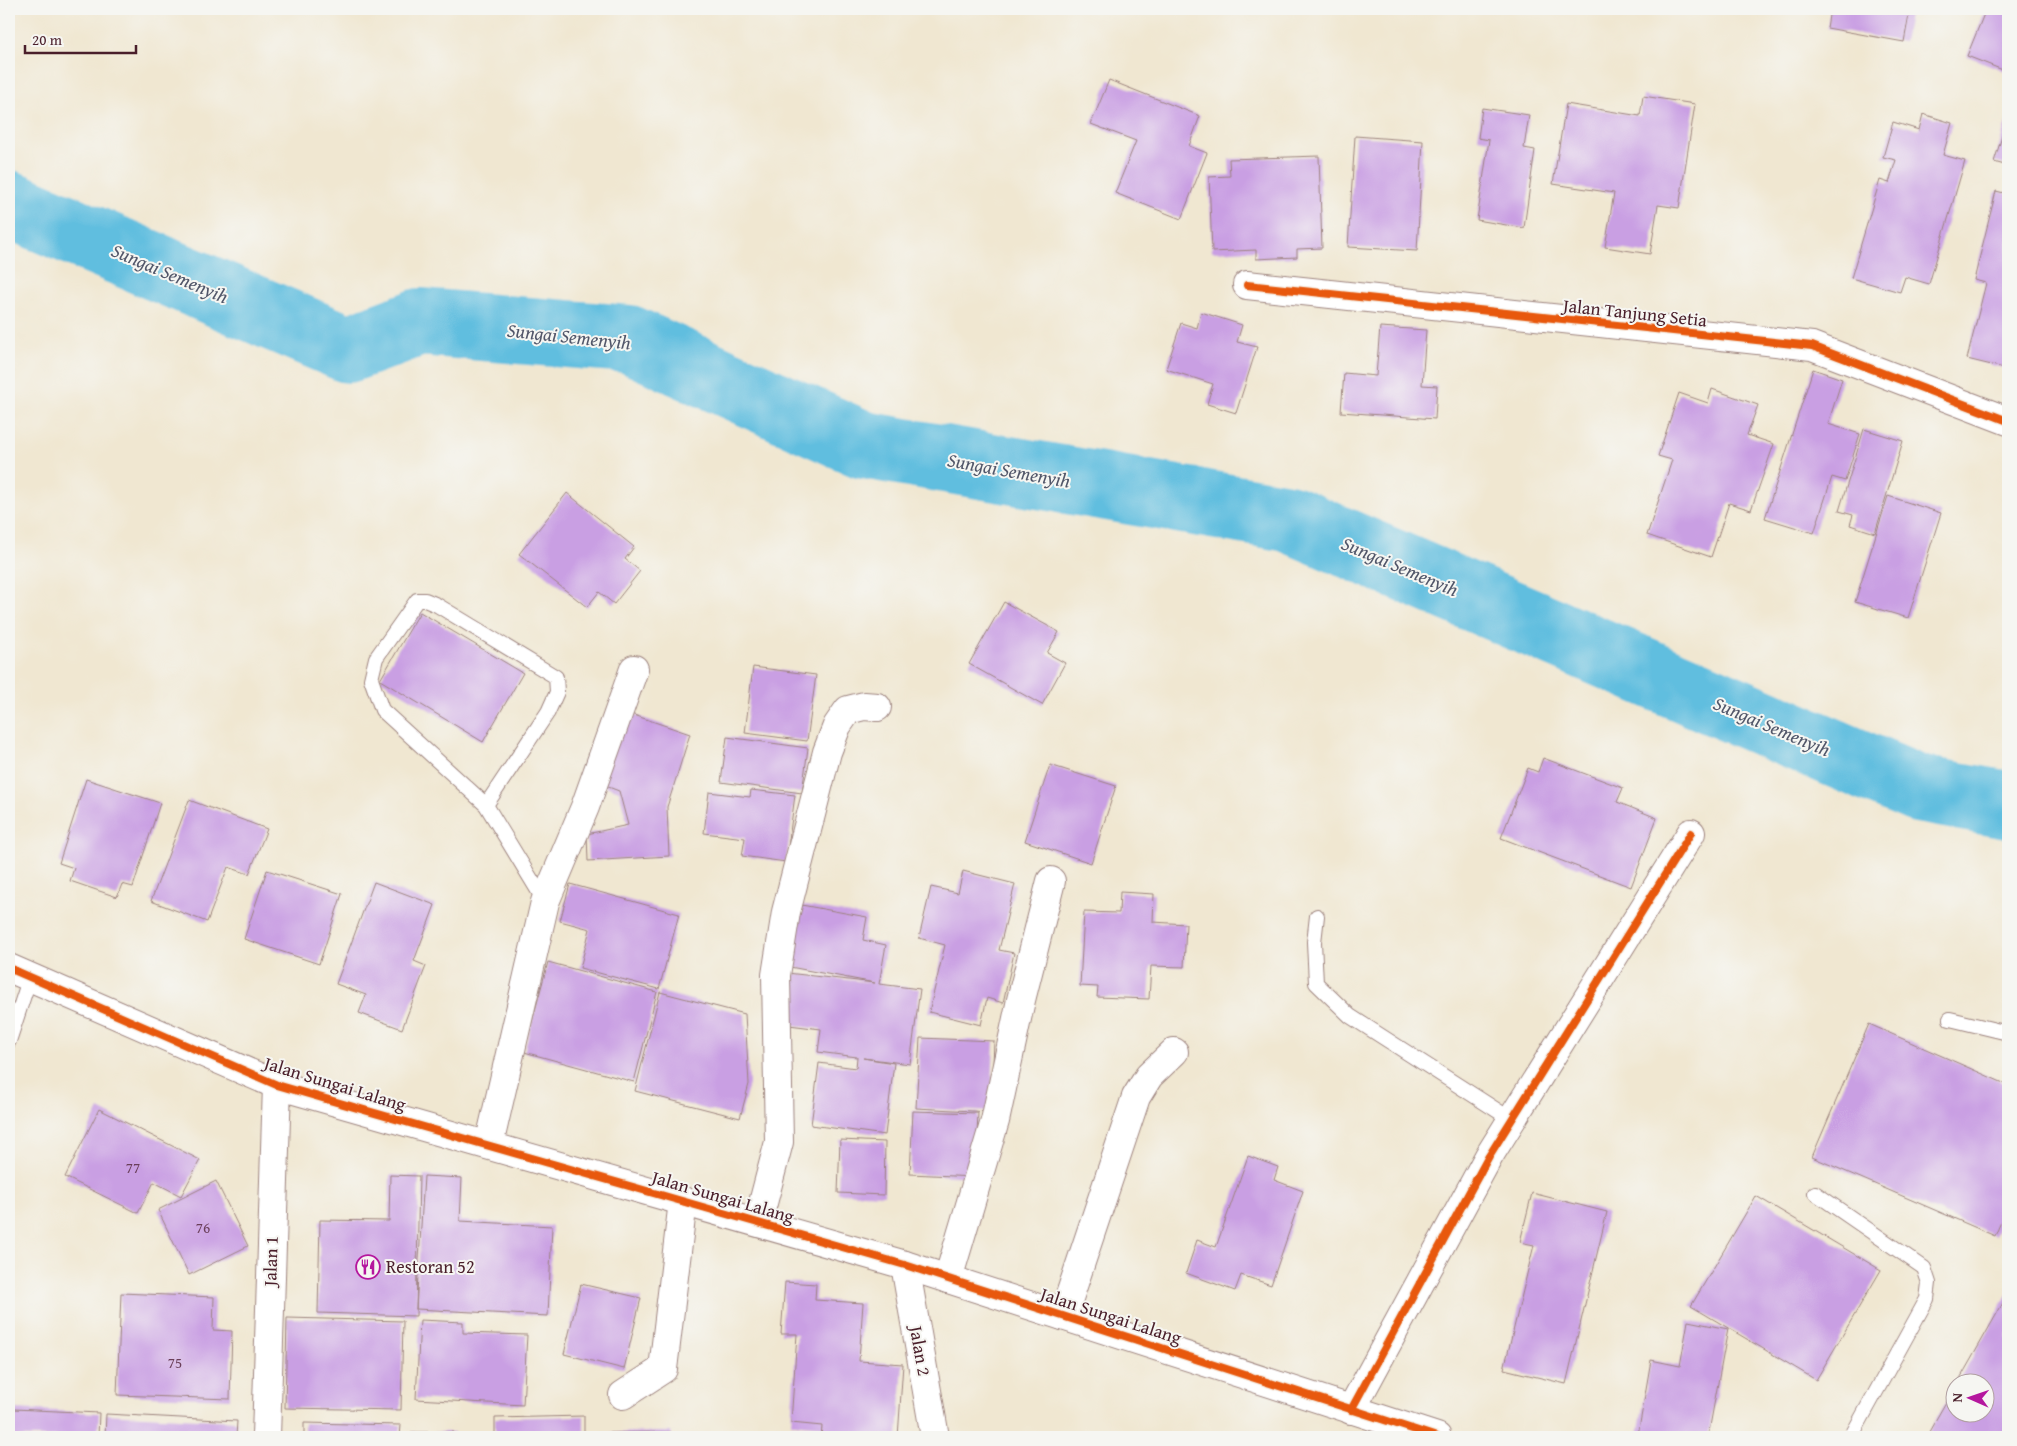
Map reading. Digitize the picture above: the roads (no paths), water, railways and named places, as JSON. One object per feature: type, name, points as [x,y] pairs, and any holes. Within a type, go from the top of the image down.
[{"type":"street","name":"Jalan Tanjung Setia","points":[[1247,286],[1812,346],[2008,421]]},
{"type":"street","points":[[490,1145],[545,902],[585,807],[634,669]]},
{"type":"street","points":[[758,1222],[778,1142],[776,975],[786,912],[818,785],[837,726],[848,710],[864,706],[877,707]]},
{"type":"street","points":[[1351,1410],[1489,1156],[1691,833]]},
{"type":"street","points":[[948,1279],[995,1121],[1021,1000],[1051,881]]},
{"type":"street","name":"Jalan Sungai Lalang","points":[[19,973],[277,1085],[758,1222],[948,1279],[1437,1437]]},
{"type":"street","points":[[1063,1316],[1136,1097],[1149,1076],[1174,1052]]},
{"type":"street","name":"Jalan 1","points":[[266,1437],[277,1085]]},
{"type":"street","points":[[623,1395],[662,1369],[683,1201]]},
{"type":"street","name":"Jalan 2","points":[[905,1266],[935,1437]]},
{"type":"lane","points":[[486,805],[548,712],[557,692],[556,677],[437,605],[425,600],[416,600],[376,658],[370,679],[382,710],[486,805],[545,902]]},
{"type":"lane","points":[[1317,916],[1314,942],[1316,983],[1350,1016],[1512,1120]]},
{"type":"lane","points":[[9,1041],[19,973]]},
{"type":"lane","points":[[1950,1019],[2008,1033]]},
{"type":"lane","points":[[1815,1193],[1924,1268],[1929,1283],[1927,1299],[1851,1437]]},
{"type":"waterway","name":"Sungai Semenyih","points":[[9,204],[348,349],[420,322],[629,339],[864,445],[1288,518],[1918,789],[2008,805]]},
{"type":"place","name":"Restoran 52","points":[[368,1267]]}]
